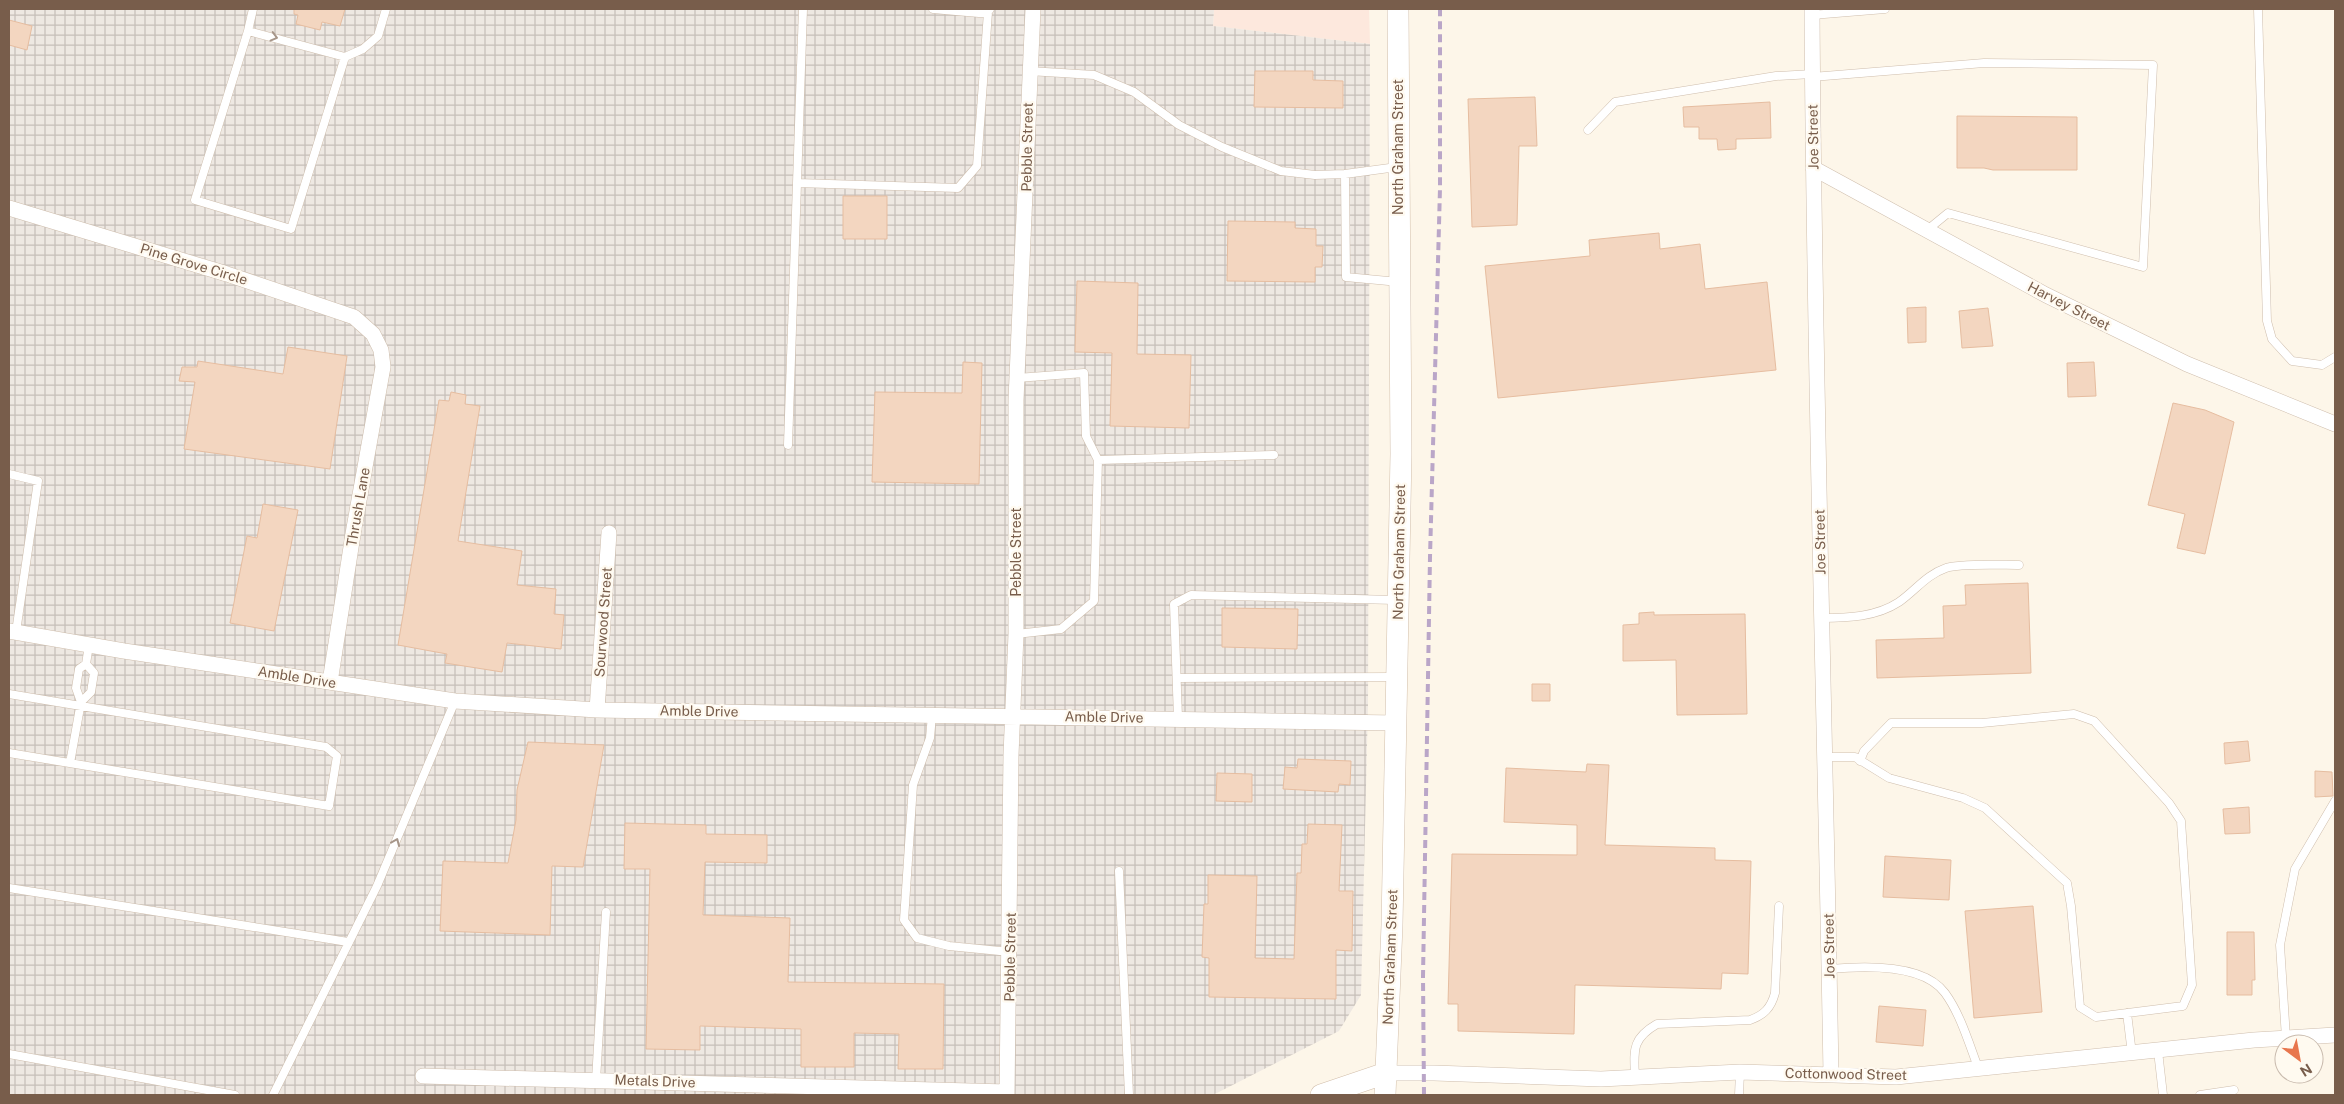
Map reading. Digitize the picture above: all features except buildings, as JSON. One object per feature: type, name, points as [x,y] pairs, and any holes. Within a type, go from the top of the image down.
[{"type":"main road","name":"North Graham Street","points":[[1385,1095],[1396,723],[1401,454],[1398,9]]},
{"type":"main road","points":[[1320,1095],[1386,1073]]},
{"type":"street","name":"Pebble Street","points":[[1007,1094],[1011,755],[1016,634],[1017,378],[1026,195],[1032,9]]},
{"type":"street","name":"Joe Street","points":[[1812,12],[1821,618],[1831,1074]]},
{"type":"street","name":"Harvey Street","points":[[1813,168],[2046,295],[2188,364],[2335,424]]},
{"type":"street","name":"Pine Grove Circle","points":[[9,208],[227,274],[354,317],[373,334]]},
{"type":"street","name":"Thrush Lane","points":[[330,682],[354,528],[383,367],[381,350],[373,334]]},
{"type":"street","name":"Sourwood Street","points":[[597,710],[609,533]]},
{"type":"street","name":"Amble Drive","points":[[12,631],[89,645],[455,702],[597,710],[1396,723]]},
{"type":"street","name":"Cottonwood Street","points":[[1386,1073],[1601,1079],[1740,1072],[1896,1077],[2274,1039]]},
{"type":"street","name":"Metals Drive","points":[[423,1076],[1007,1094]]},
{"type":"lane","points":[[253,9],[195,200],[292,229],[345,57]]},
{"type":"lane","points":[[248,30],[345,57],[363,49],[378,36],[386,9]]},
{"type":"lane","points":[[788,445],[803,9]]},
{"type":"lane","points":[[797,183],[958,188],[977,166],[989,10],[980,13],[934,9]]},
{"type":"lane","points":[[1812,12],[1884,9]]},
{"type":"lane","points":[[2258,9],[2267,321],[2272,338],[2292,361],[2322,365],[2335,357]]},
{"type":"lane","points":[[1588,130],[1615,102],[1776,76],[1984,63],[2152,65],[2143,267],[1948,213],[1926,231]]},
{"type":"lane","points":[[1029,70],[1094,75],[1134,92],[1179,125],[1222,147],[1281,171],[1315,175],[1345,174],[1398,167]]},
{"type":"lane","points":[[1345,174],[1346,278],[1399,282]]},
{"type":"lane","points":[[1016,634],[1061,628],[1094,601],[1098,460],[1086,436],[1084,373],[1017,378]]},
{"type":"lane","points":[[1098,460],[1274,455]]},
{"type":"lane","points":[[9,474],[38,481],[12,631]]},
{"type":"lane","points":[[1821,618],[1855,618],[1878,611],[1899,602],[1918,583],[1934,572],[1948,567],[2019,565]]},
{"type":"lane","points":[[1178,718],[1174,604],[1191,595],[1398,600]]},
{"type":"lane","points":[[80,704],[91,692],[94,674],[86,664],[89,645]]},
{"type":"lane","points":[[70,763],[80,704],[76,688],[79,668],[86,664]]},
{"type":"lane","points":[[1176,678],[1396,677]]},
{"type":"lane","points":[[9,694],[80,704],[326,747],[337,756],[329,806],[9,752]]},
{"type":"lane","points":[[272,1095],[377,886],[455,702]]},
{"type":"lane","points":[[1824,757],[1855,757],[1889,778],[1963,798],[1985,808],[2067,883],[2072,906],[2080,1007],[2096,1017],[2183,1006],[2192,985],[2181,821],[2169,802],[2094,721],[2074,714],[1982,723],[1891,723],[1864,751],[1860,760]]},
{"type":"lane","points":[[932,715],[930,738],[913,785],[904,920],[918,938],[949,946],[1010,952]]},
{"type":"lane","points":[[2286,1034],[2280,945],[2295,869],[2335,800]]},
{"type":"lane","points":[[1119,872],[1129,1095]]},
{"type":"lane","points":[[9,888],[348,942]]},
{"type":"lane","points":[[1635,1078],[1635,1044],[1644,1032],[1657,1024],[1750,1020],[1761,1016],[1772,1004],[1775,993],[1779,906]]},
{"type":"lane","points":[[596,1080],[606,912]]},
{"type":"lane","points":[[1830,969],[1854,967],[1899,969],[1931,980],[1944,992],[1960,1020],[1979,1070]]},
{"type":"lane","points":[[2127,1013],[2132,1054]]},
{"type":"lane","points":[[2158,1051],[2163,1095]]},
{"type":"lane","points":[[9,1054],[236,1095]]},
{"type":"lane","points":[[1738,1095],[1740,1072]]},
{"type":"lane","points":[[2200,1095],[2234,1090]]},
{"type":"shaded area","points":[[9,9],[1214,9],[1213,26],[1370,44],[1368,705],[1361,995],[1339,1031],[1213,1095],[9,1095]]},
{"type":"shaded area","points":[[1214,9],[1369,9],[1370,44],[1213,26]]},
{"type":"railway","points":[[1424,1095],[1423,977],[1430,557],[1440,188],[1440,9]]}]
